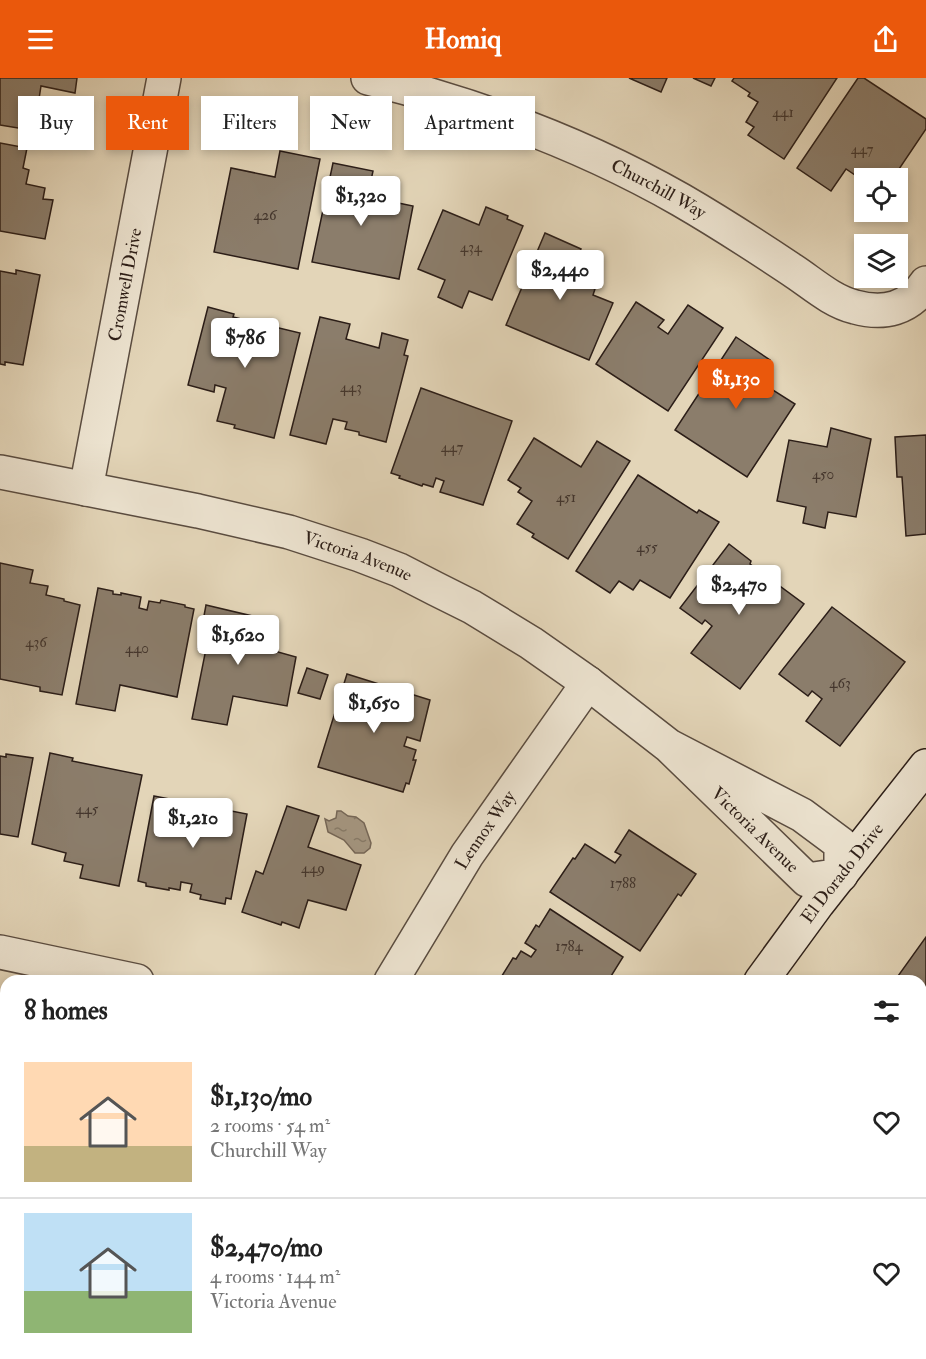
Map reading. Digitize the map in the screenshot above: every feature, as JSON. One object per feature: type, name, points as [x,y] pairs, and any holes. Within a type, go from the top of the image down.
[{"type":"street","name":"Cromwell Drive","points":[[86,489],[164,78]]},
{"type":"street","name":"Churchill Way","points":[[368,78],[488,113],[550,136],[614,165],[680,199],[749,241],[833,298],[854,307],[887,310],[903,305],[919,295],[926,283]]},
{"type":"street","name":"Victoria Avenue","points":[[0,472],[244,520],[318,540],[399,570],[472,607],[531,643],[588,683],[669,746],[807,880],[841,874],[841,844],[802,815],[669,746]]},
{"type":"street","name":"Lennox Way","points":[[395,975],[467,855],[588,683]]},
{"type":"street","name":"El Dorado Drive","points":[[765,975],[926,766]]},
{"type":"street","points":[[0,952],[109,975]]},
{"type":"water","points":[[337,811],[356,817],[364,823],[371,843],[370,848],[364,853],[355,853],[344,840],[328,832],[325,819],[329,821],[336,818]]},
{"type":"building","points":[[0,78],[77,78],[75,93],[41,86],[39,96],[18,96],[18,128],[0,125]]},
{"type":"building","points":[[629,78],[667,78],[661,92]]},
{"type":"building","points":[[693,78],[715,78],[711,86]]},
{"type":"building","points":[[734,78],[837,78],[784,159],[748,135],[754,127],[746,122],[758,102],[748,96],[750,93],[732,81]]},
{"type":"building","points":[[858,78],[864,78],[926,119],[926,129],[900,168],[854,168],[854,174],[846,169],[831,191],[797,168]]},
{"type":"building","points":[[0,143],[18,146],[18,150],[27,150],[23,168],[29,170],[26,184],[45,188],[43,199],[53,200],[45,239],[0,231]]},
{"type":"building","points":[[280,151],[320,159],[298,269],[214,252],[231,168],[275,177]]},
{"type":"building","points":[[333,163],[373,171],[366,204],[378,207],[379,199],[413,206],[399,279],[312,262]]},
{"type":"building","points":[[486,207],[508,216],[507,219],[523,226],[492,300],[469,291],[462,308],[438,297],[445,280],[418,269],[443,210],[479,225]]},
{"type":"building","points":[[545,233],[581,249],[577,259],[586,262],[578,282],[595,289],[593,295],[613,303],[589,360],[506,325]]},
{"type":"building","points":[[16,270],[40,275],[23,365],[5,362],[5,365],[0,364],[0,271],[16,274]]},
{"type":"building","points":[[636,302],[664,320],[658,327],[668,334],[688,305],[723,328],[668,411],[596,364]]},
{"type":"building","points":[[208,307],[234,314],[233,317],[300,333],[274,438],[234,428],[235,425],[217,421],[226,388],[215,385],[214,392],[188,385]]},
{"type":"building","points":[[320,317],[350,324],[346,339],[379,348],[382,333],[408,340],[404,355],[408,356],[386,442],[345,429],[347,422],[333,419],[326,444],[290,435]]},
{"type":"building","points":[[736,337],[770,360],[757,380],[795,404],[747,477],[675,430]]},
{"type":"building","points":[[421,388],[512,421],[483,505],[440,492],[444,481],[436,478],[433,487],[423,484],[422,486],[391,473]]},
{"type":"building","points":[[831,428],[871,439],[856,517],[828,512],[825,528],[803,523],[806,507],[777,501],[789,440],[827,447]]},
{"type":"building","points":[[926,435],[926,534],[906,536],[902,477],[897,477],[895,437]]},
{"type":"building","points":[[534,438],[581,467],[597,441],[630,461],[568,559],[532,537],[534,534],[517,524],[532,501],[518,492],[521,488],[508,480]]},
{"type":"building","points":[[638,475],[697,513],[699,510],[719,522],[670,598],[640,580],[633,590],[619,581],[610,593],[576,571]]},
{"type":"building","points":[[729,544],[751,561],[750,564],[804,604],[740,689],[691,653],[712,626],[705,620],[702,624],[680,608]]},
{"type":"building","points":[[0,563],[33,570],[30,583],[48,586],[46,595],[80,605],[62,695],[40,691],[40,687],[0,679]]},
{"type":"building","points":[[98,588],[113,591],[113,594],[121,595],[121,593],[141,597],[139,608],[147,610],[149,601],[160,603],[161,600],[194,609],[177,697],[120,685],[115,711],[76,704]]},
{"type":"building","points":[[206,605],[265,619],[260,647],[296,657],[287,706],[233,696],[227,725],[192,719],[206,649],[198,648]]},
{"type":"building","points":[[832,607],[905,662],[840,746],[806,721],[822,699],[812,691],[808,696],[779,674]]},
{"type":"building","points":[[307,668],[328,675],[320,699],[298,693]]},
{"type":"building","points":[[347,674],[430,700],[420,741],[407,737],[404,746],[416,750],[413,760],[416,760],[409,784],[406,783],[403,792],[318,767]]},
{"type":"building","points":[[50,753],[73,758],[72,761],[142,775],[119,886],[80,878],[83,865],[64,861],[66,853],[32,844]]},
{"type":"building","points":[[6,754],[33,758],[18,837],[0,834],[0,756],[6,757]]},
{"type":"building","points":[[154,796],[247,814],[231,899],[226,898],[225,904],[200,899],[201,895],[190,892],[192,884],[181,882],[180,890],[169,888],[169,890],[146,886],[146,883],[138,881]]},
{"type":"building","points":[[287,806],[319,816],[308,847],[361,865],[346,910],[308,900],[299,928],[282,922],[281,925],[242,912],[256,871],[263,874]]},
{"type":"building","points":[[629,830],[696,874],[681,896],[678,894],[640,951],[550,892],[585,844],[615,863],[621,855],[615,852]]},
{"type":"building","points":[[550,909],[623,957],[612,975],[502,975],[513,958],[516,959],[521,951],[531,957],[536,950],[525,943],[536,925],[539,927]]},
{"type":"building","points":[[926,937],[926,975],[899,975]]}]
